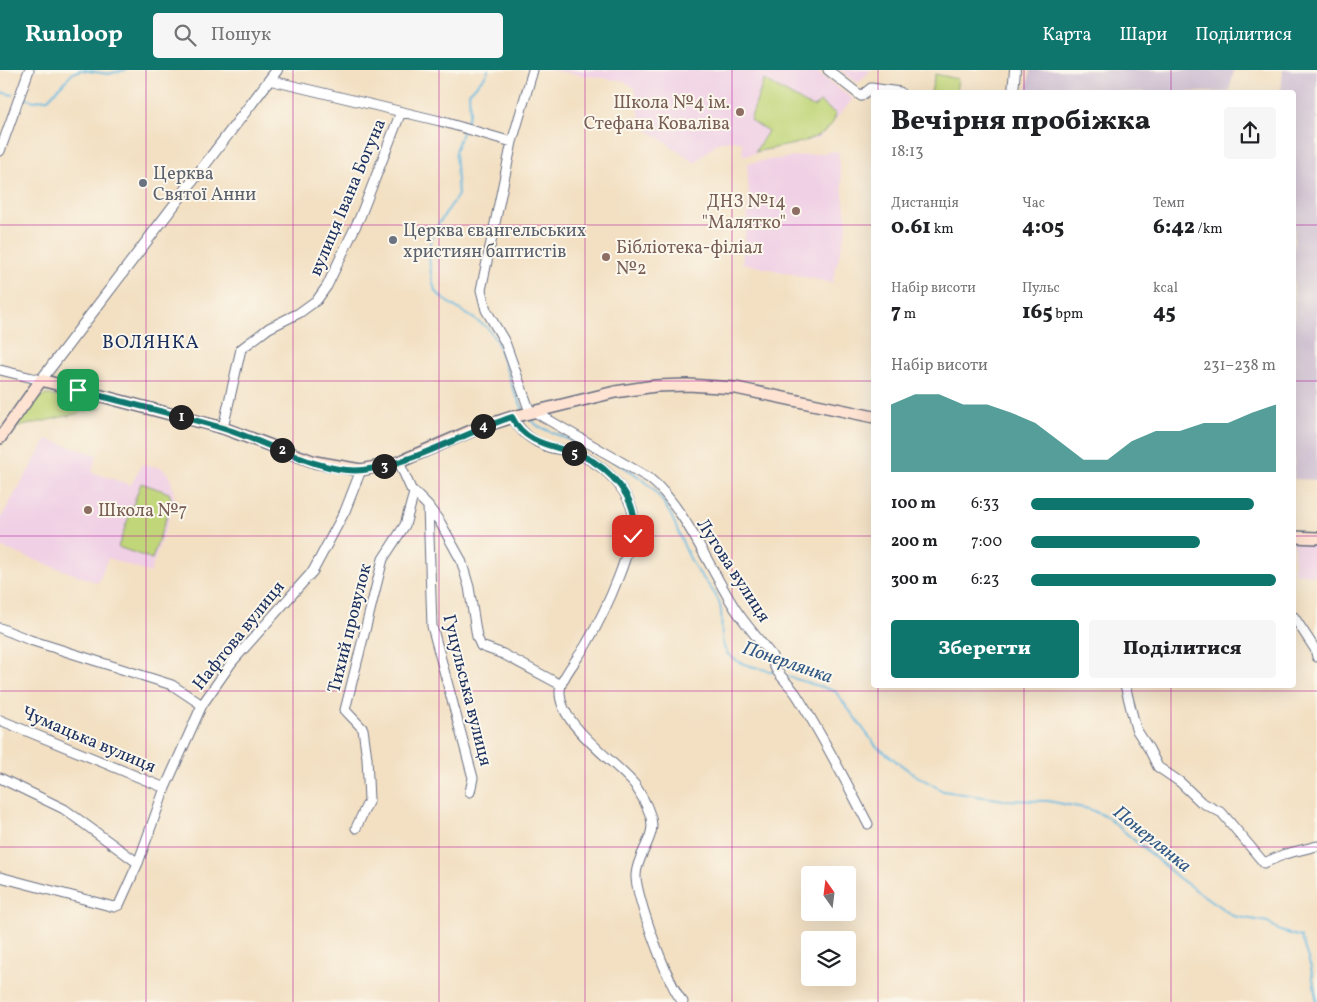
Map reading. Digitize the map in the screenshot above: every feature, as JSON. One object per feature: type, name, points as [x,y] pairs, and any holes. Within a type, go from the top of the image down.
[{"type":"main road","points":[[0,438],[40,380],[223,428],[315,462],[361,470],[399,462],[478,428],[525,413],[638,388],[688,384],[763,392],[871,416]]},
{"type":"main road","points":[[1296,537],[1317,538]]},
{"type":"street","points":[[0,151],[3,135],[29,70]]},
{"type":"street","points":[[0,370],[40,380],[276,70]]},
{"type":"street","points":[[533,70],[512,142],[481,290],[486,310],[505,342],[525,413],[518,429],[548,447],[573,452],[605,470],[624,494],[634,518],[633,536],[627,556],[588,641],[561,685],[562,699],[570,720],[634,785],[649,811],[653,822],[653,832],[637,866],[638,890],[667,972],[683,1002]]},
{"type":"street","points":[[828,70],[861,96],[871,88],[886,90]]},
{"type":"street","points":[[1013,90],[1015,70]]},
{"type":"street","points":[[269,80],[459,126],[512,142]]},
{"type":"street","name":"вулиця Івана Богуна","points":[[223,428],[241,349],[269,328],[298,313],[316,300],[327,286],[360,217],[401,112]]},
{"type":"street","name":"Лугова вулиця","points":[[525,413],[650,478],[660,487],[675,507],[736,610],[772,656],[772,663],[795,692],[823,738],[868,824]]},
{"type":"street","name":"Гуцульська вулиця","points":[[399,462],[414,493],[428,506],[461,560],[469,587],[478,642],[481,646],[504,654],[561,685]]},
{"type":"street","name":"Нафтова вулиця","points":[[0,877],[114,907],[120,905],[138,863],[165,788],[202,705],[232,662],[313,571],[345,511],[361,470]]},
{"type":"street","name":"Тихий провулок","points":[[356,828],[369,800],[367,758],[363,729],[346,713],[346,706],[364,642],[371,602],[384,559],[405,525],[414,493]]},
{"type":"street","name":"Гуцульська вулиця","points":[[428,506],[432,626],[473,778],[470,792]]},
{"type":"street","points":[[1296,620],[1315,649],[1317,657]]},
{"type":"street","points":[[0,628],[30,640],[172,685],[202,705]]},
{"type":"street","points":[[1126,688],[1136,729],[1150,749],[1158,767],[1180,782],[1201,802],[1222,813],[1264,863],[1284,854],[1317,846]]},
{"type":"street","name":"Чумацька вулиця","points":[[0,720],[165,788]]},
{"type":"street","points":[[0,778],[64,809],[138,863]]},
{"type":"shaded area","name":"Школа №4 ім. Стефана Коваліва","points":[[547,70],[814,70],[853,99],[819,138],[743,156],[742,142],[734,140],[717,143],[695,163],[641,125],[635,89],[624,81]]},
{"type":"shaded area","points":[[840,70],[871,70],[858,83]]},
{"type":"shaded area","points":[[1030,70],[1234,70],[1229,90],[1027,90]]},
{"type":"shaded area","points":[[1283,70],[1317,70],[1317,480],[1296,479],[1296,90],[1281,90]]},
{"type":"shaded area","name":"ДНЗ №14 \"Малятко\"","points":[[838,151],[847,226],[832,283],[742,263],[749,196],[747,163]]},
{"type":"shaded area","name":"Школа №7","points":[[47,439],[97,455],[92,472],[131,485],[142,464],[162,468],[170,476],[175,501],[150,573],[108,558],[98,583],[0,547],[0,519]]},
{"type":"shaded area","points":[[1296,542],[1317,542],[1317,576],[1296,573]]},
{"type":"green space","points":[[935,74],[958,79],[956,90],[931,90]]},
{"type":"green space","points":[[764,80],[806,104],[814,107],[820,102],[836,114],[832,124],[825,131],[803,142],[755,152],[768,131],[750,120]]},
{"type":"green space","points":[[44,395],[101,408],[14,428],[33,402]]},
{"type":"green space","points":[[141,483],[169,493],[172,501],[152,559],[118,547]]},
{"type":"waterway","points":[[25,98],[34,101],[48,99],[73,73],[81,70]]},
{"type":"waterway","points":[[83,70],[108,74],[125,70]]},
{"type":"waterway","name":"Понерлянка","points":[[465,126],[470,112],[469,93],[486,75],[488,70]]},
{"type":"waterway","points":[[0,92],[13,95]]},
{"type":"waterway","name":"Понерлянка","points":[[463,130],[455,151],[458,195],[437,226],[428,248],[431,274],[435,291],[446,301],[487,327],[497,342],[513,389],[523,409]]},
{"type":"waterway","name":"Понерлянка","points":[[528,418],[538,426],[616,462],[644,480],[654,490],[667,508],[693,564],[714,592],[719,602],[723,642],[728,654],[737,661],[774,672]]},
{"type":"waterway","name":"Понерлянка","points":[[786,676],[835,691],[876,746],[912,773],[943,791],[1004,800],[1048,801],[1089,809],[1107,817],[1180,879],[1233,916],[1268,922],[1280,931],[1301,937],[1311,968],[1317,1002]]},
{"type":"place","name":"Школа №4 ім. Стефана Коваліва","points":[[740,112]]},
{"type":"place","name":"Церква Святої Анни","points":[[143,183]]},
{"type":"place","name":"ДНЗ №14 \"Малятко\"","points":[[796,211]]},
{"type":"place","name":"Церква євангельських християн баптистів","points":[[393,240]]},
{"type":"place","name":"Бібліотека-філіал №2","points":[[606,257]]},
{"type":"place","name":"Школа №7","points":[[88,510]]},
{"type":"district","name":"ВОЛЯНКА","points":[[151,341]]},
{"type":"route","points":[[78,390],[223,428],[315,462],[334,467],[361,470],[399,462],[478,428],[512,417],[518,429],[548,447],[573,452],[605,470],[615,481],[631,506],[634,518],[633,536]]}]
